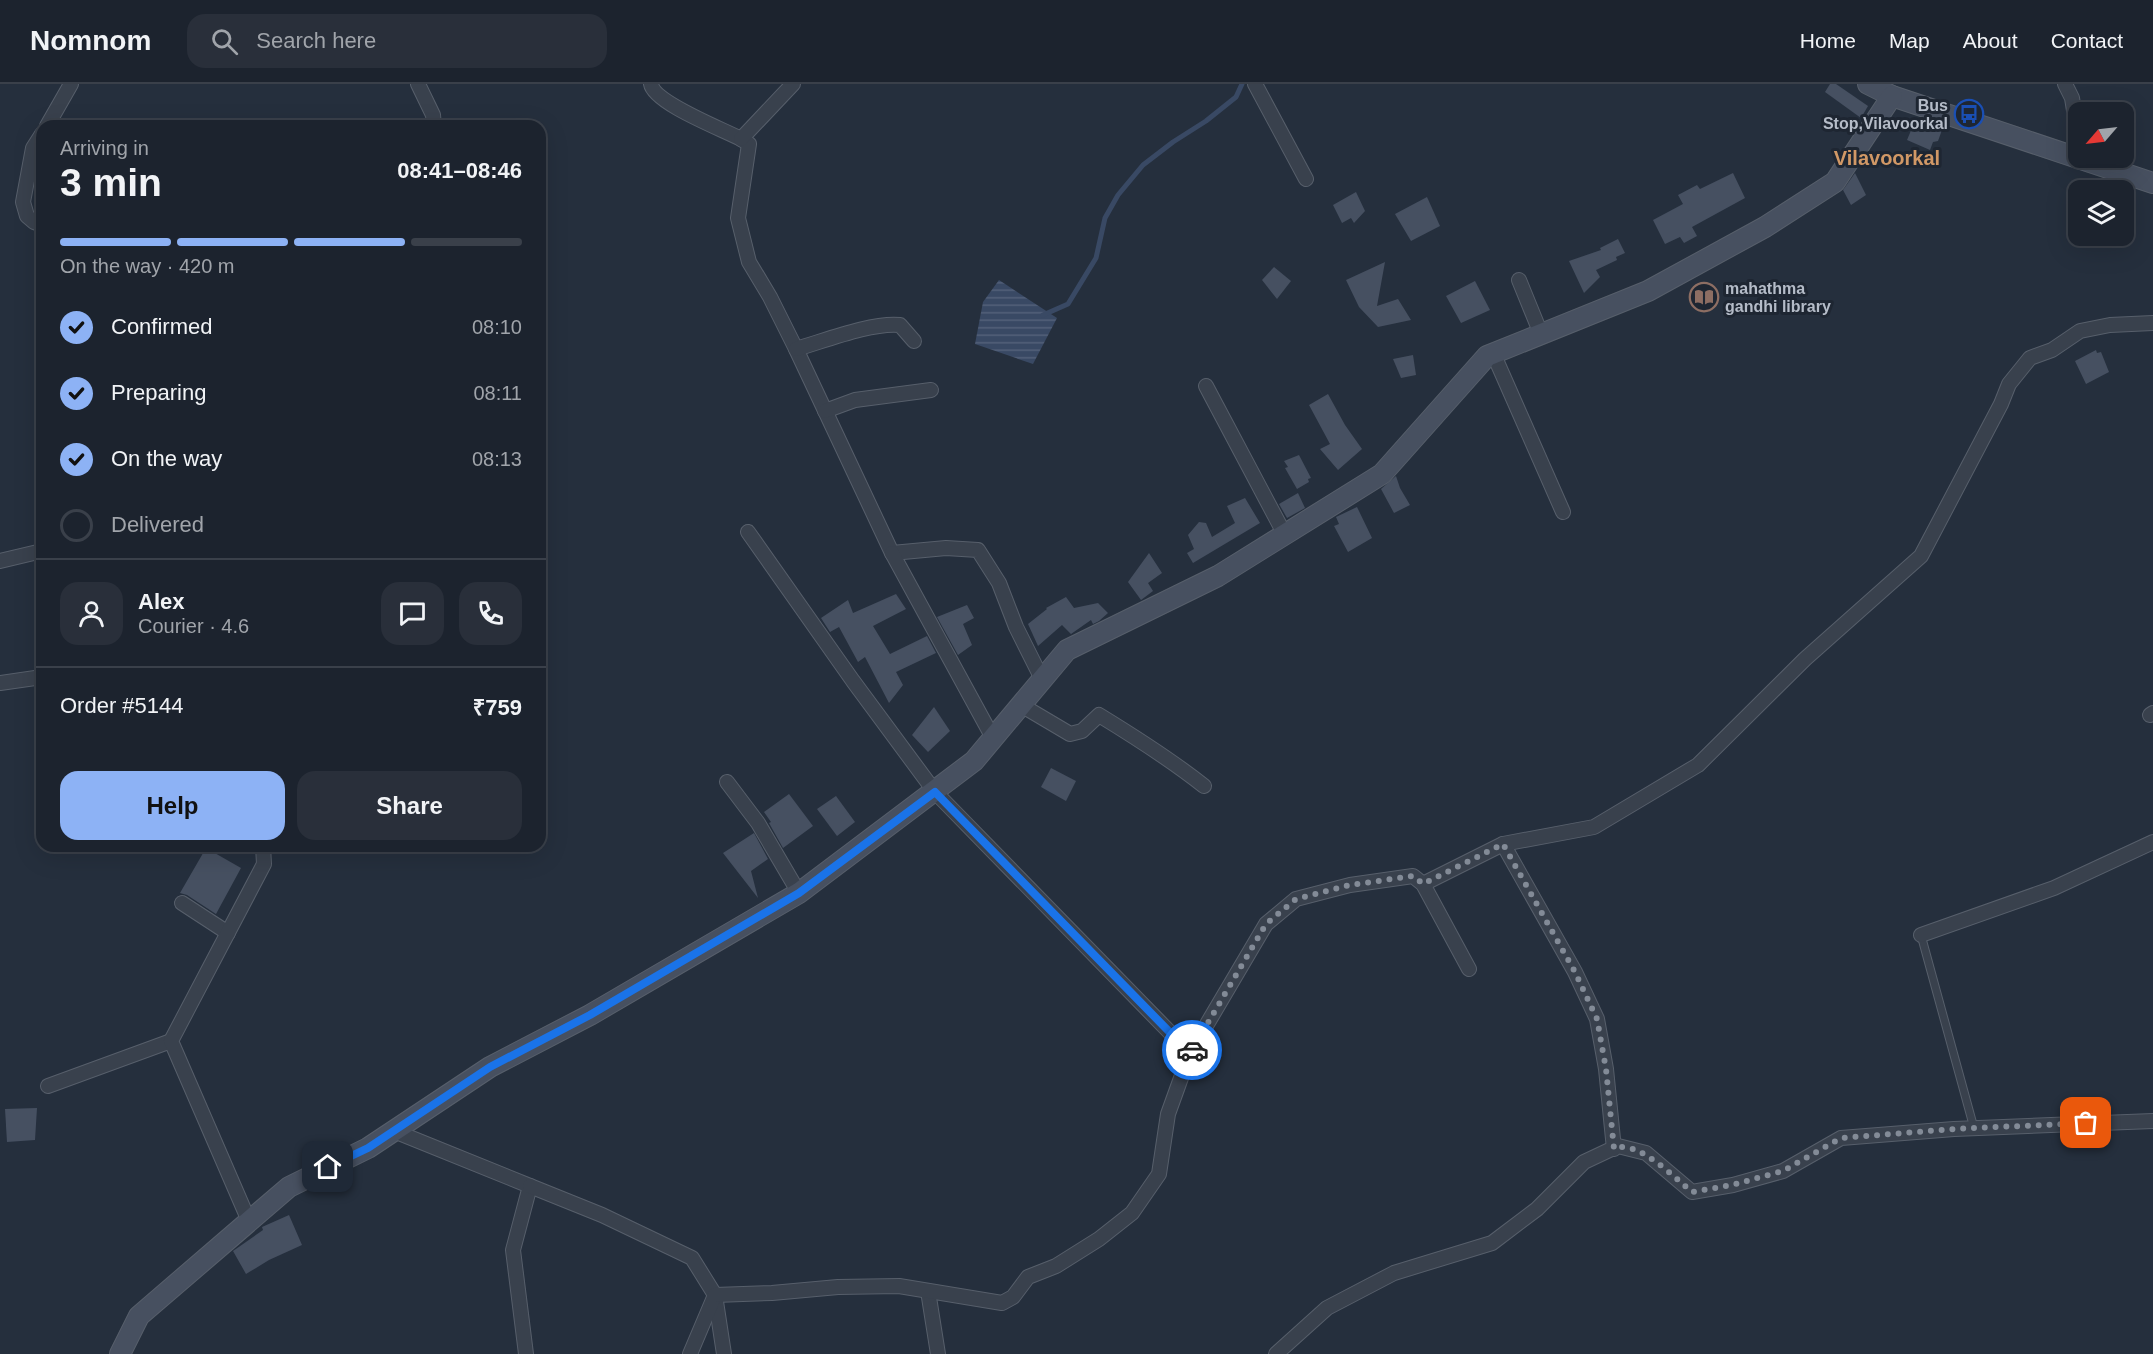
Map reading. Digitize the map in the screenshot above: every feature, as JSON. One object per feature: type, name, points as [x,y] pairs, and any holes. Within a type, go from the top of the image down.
[{"type":"street","points":[[50,120],[71,84]]},
{"type":"street","points":[[418,84],[433,120]]},
{"type":"street","points":[[651,84],[652,90],[669,104],[749,144],[738,218],[749,262],[770,297],[796,349],[892,553],[993,738]]},
{"type":"street","points":[[741,138],[793,84]]},
{"type":"street","points":[[1255,84],[1306,179]]},
{"type":"street","points":[[1868,84],[1892,96],[2068,149]]},
{"type":"street","points":[[2065,84],[2073,102]]},
{"type":"street","points":[[120,1354],[139,1316],[289,1187],[368,1148],[490,1067],[590,1015],[799,893],[974,761],[1067,650],[1218,576],[1382,474],[1486,356],[1648,291],[1765,228],[1835,182],[1892,96]]},
{"type":"street","points":[[36,143],[33,148],[23,202],[27,216],[36,223]]},
{"type":"street","points":[[2117,168],[2153,183]]},
{"type":"street","points":[[1519,280],[1541,334]]},
{"type":"street","points":[[1423,884],[1503,844],[1594,827],[1698,765],[1805,659],[1921,556],[2001,404],[2009,384],[2031,358],[2052,350],[2080,331],[2110,325],[2153,323]]},
{"type":"street","points":[[796,349],[845,334],[890,324],[900,325],[914,340]]},
{"type":"street","points":[[1493,354],[1563,512]]},
{"type":"street","points":[[1206,386],[1285,535]]},
{"type":"street","points":[[825,411],[855,400],[931,390]]},
{"type":"street","points":[[748,532],[935,792],[1190,1053]]},
{"type":"street","points":[[892,553],[946,548],[978,550],[999,583],[1016,627],[1042,680]]},
{"type":"street","points":[[0,561],[36,552]]},
{"type":"street","points":[[0,683],[36,678]]},
{"type":"street","points":[[1021,705],[1070,734],[1082,731],[1099,715],[1169,759],[1204,786]]},
{"type":"street","points":[[727,782],[758,823],[799,893]]},
{"type":"street","points":[[1922,935],[2054,888],[2153,842]]},
{"type":"street","points":[[1503,844],[1575,972],[1597,1019],[1606,1069],[1614,1149]]},
{"type":"street","points":[[48,1086],[171,1041],[264,864],[263,852]]},
{"type":"street","points":[[715,1295],[838,1287],[899,1286],[1002,1303],[1013,1297],[1028,1277],[1056,1266],[1099,1239],[1132,1213],[1159,1174],[1168,1114],[1190,1053],[1266,924],[1296,899],[1350,885],[1413,876],[1423,884],[1469,969]]},
{"type":"street","points":[[182,903],[228,933]]},
{"type":"street","points":[[171,1041],[249,1221]]},
{"type":"street","points":[[1279,1353],[1327,1308],[1394,1273],[1492,1243],[1537,1209],[1584,1162],[1618,1146],[1646,1153],[1692,1192],[1732,1185],[1783,1171],[1841,1138],[1974,1128],[2153,1121]]},
{"type":"street","points":[[394,1131],[602,1215],[692,1257],[715,1295],[724,1354]]},
{"type":"street","points":[[526,1354],[513,1250],[530,1186]]},
{"type":"street","points":[[928,1291],[938,1354]]},
{"type":"street","points":[[690,1354],[715,1295]]},
{"type":"lane","points":[[1922,935],[1974,1128]]},
{"type":"water","points":[[999,280],[1057,318],[1033,364],[975,344],[983,302]]},
{"type":"building","points":[[1830,84],[1836,84],[1868,106],[1861,118],[1825,92]]},
{"type":"building","points":[[1915,121],[1942,130],[1938,141],[1933,142],[1930,150],[1907,140]]},
{"type":"building","points":[[1733,173],[1745,198],[1692,227],[1697,236],[1684,243],[1680,237],[1665,244],[1653,220],[1683,204],[1678,195],[1697,185],[1700,189]]},
{"type":"building","points":[[1855,173],[1866,195],[1851,205],[1843,190]]},
{"type":"building","points":[[1356,192],[1365,211],[1354,223],[1351,218],[1342,223],[1333,205]]},
{"type":"building","points":[[1427,197],[1440,226],[1411,241],[1395,214]]},
{"type":"building","points":[[1618,239],[1625,253],[1616,257],[1617,260],[1596,270],[1600,277],[1584,293],[1569,261],[1601,250],[1600,248]]},
{"type":"building","points":[[1385,262],[1377,306],[1398,299],[1411,320],[1378,327],[1359,307],[1346,280]]},
{"type":"building","points":[[1274,267],[1291,281],[1277,299],[1262,280]]},
{"type":"building","points":[[1475,281],[1490,310],[1461,323],[1446,296]]},
{"type":"building","points":[[2096,350],[2097,353],[2101,352],[2109,372],[2086,384],[2075,361]]},
{"type":"building","points":[[1413,355],[1416,375],[1401,378],[1393,359]]},
{"type":"building","points":[[1328,394],[1345,425],[1362,449],[1338,470],[1320,449],[1330,444],[1309,405]]},
{"type":"building","points":[[1299,455],[1311,478],[1308,479],[1309,482],[1297,489],[1285,468],[1288,467],[1284,461]]},
{"type":"building","points":[[1396,476],[1410,505],[1394,513],[1381,489]]},
{"type":"building","points":[[1298,493],[1305,508],[1287,518],[1279,504]]},
{"type":"building","points":[[1245,498],[1260,523],[1193,563],[1187,553],[1194,549],[1188,535],[1199,522],[1206,523],[1212,537],[1235,523],[1227,506]]},
{"type":"building","points":[[1357,507],[1372,538],[1348,552],[1334,526],[1339,524],[1336,517]]},
{"type":"building","points":[[1149,553],[1162,573],[1148,583],[1153,591],[1141,600],[1128,582]]},
{"type":"building","points":[[896,594],[906,609],[873,626],[890,654],[927,636],[936,653],[896,672],[903,685],[889,703],[865,657],[858,662],[839,627],[830,632],[821,618],[848,600],[853,613]]},
{"type":"building","points":[[1066,597],[1074,608],[1098,603],[1108,613],[1099,621],[1093,624],[1091,620],[1071,634],[1062,625],[1038,646],[1028,624],[1046,608]]},
{"type":"building","points":[[967,605],[974,618],[963,624],[972,645],[958,655],[937,617]]},
{"type":"building","points":[[934,707],[950,731],[928,752],[912,735]]},
{"type":"building","points":[[1051,768],[1076,781],[1066,801],[1041,787]]},
{"type":"building","points":[[789,794],[813,826],[783,848],[764,812]]},
{"type":"building","points":[[836,796],[855,822],[837,836],[817,809]]},
{"type":"building","points":[[754,833],[768,859],[751,871],[758,898],[723,853]]},
{"type":"building","points":[[204,852],[213,852],[241,868],[216,914],[180,893]]},
{"type":"building","points":[[37,1108],[35,1140],[7,1142],[5,1109]]},
{"type":"building","points":[[289,1215],[302,1245],[269,1260],[246,1274],[233,1251],[263,1230],[262,1227]]},
{"type":"waterway","points":[[1043,315],[1068,304],[1096,258],[1105,218],[1118,195],[1143,165],[1236,97],[1242,84]]},
{"type":"way so far","points":[[1192,1050],[1266,924],[1296,899],[1350,885],[1413,876],[1423,884],[1503,844],[1575,972],[1597,1019],[1611,1107],[1614,1149],[1618,1146],[1646,1153],[1692,1192],[1732,1185],[1783,1171],[1841,1138],[1954,1129],[2086,1123]]},
{"type":"place","name":"Bus Stop,Vilavoorkal","points":[[1969,114]]},
{"type":"place","name":"mahathma gandhi library","points":[[1704,297]]},
{"type":"district","name":"Vilavoorkal","points":[[1887,158]]},
{"type":"route","points":[[328,1167],[368,1148],[490,1067],[590,1015],[799,893],[935,792],[1190,1053],[1192,1050]]}]
